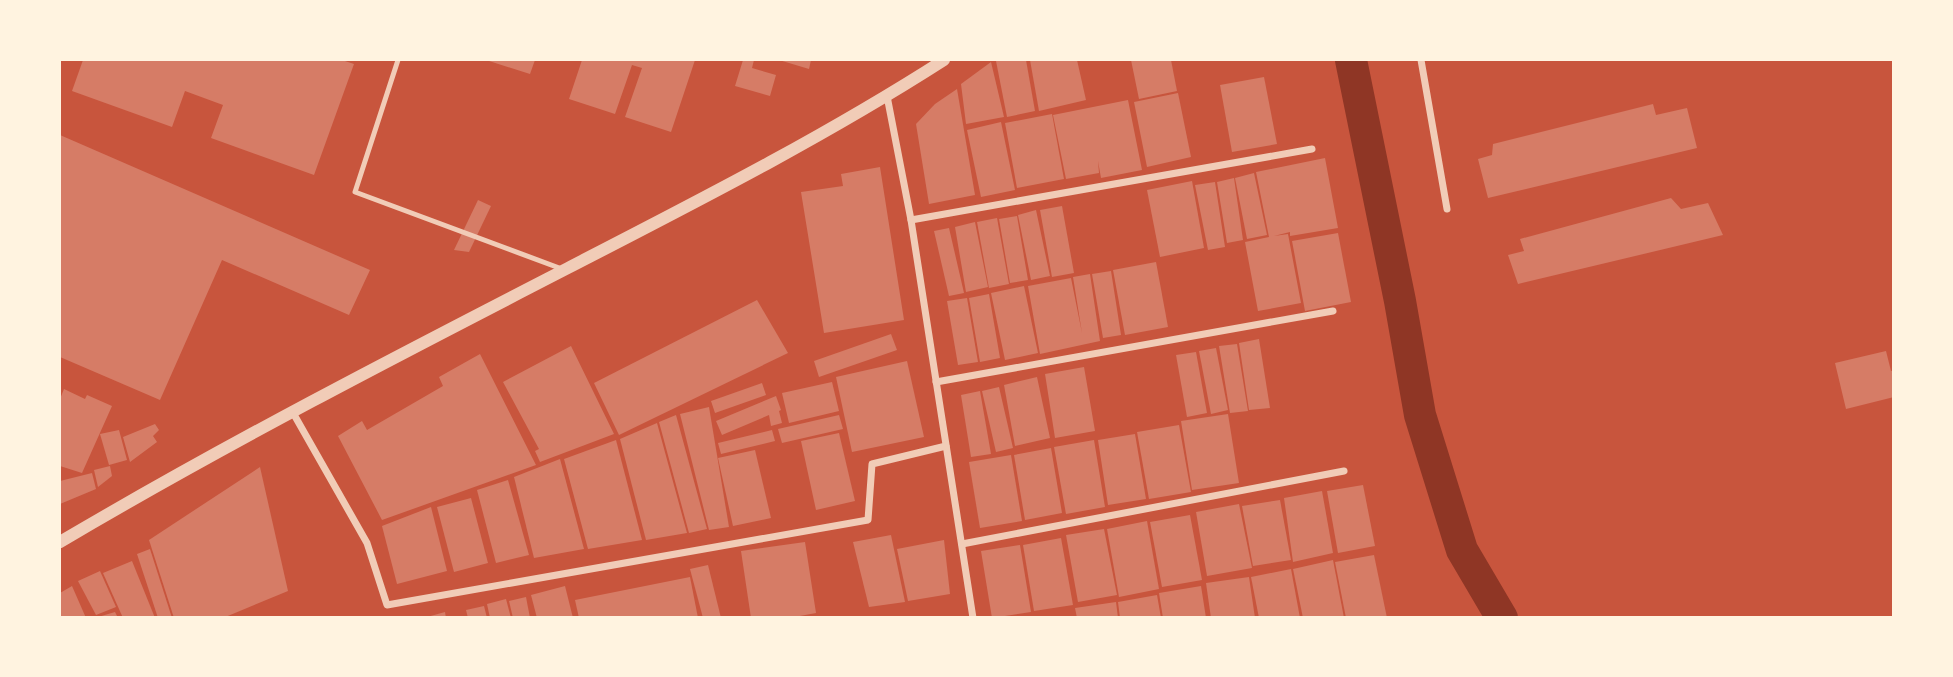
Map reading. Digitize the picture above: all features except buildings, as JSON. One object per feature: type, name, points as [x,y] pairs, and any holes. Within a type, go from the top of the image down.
[{"type":"street","points":[[60,541],[292,411],[724,187],[887,96],[944,60]]},
{"type":"street","points":[[1421,60],[1447,209]]},
{"type":"street","points":[[887,96],[911,220],[973,618]]},
{"type":"street","points":[[911,220],[1312,149]]},
{"type":"street","points":[[936,382],[1333,311]]},
{"type":"street","points":[[292,411],[367,543],[387,605],[868,520],[872,464],[946,446]]},
{"type":"street","points":[[962,544],[1344,471]]},
{"type":"lane","points":[[398,60],[355,192],[565,270]]},
{"type":"waterway","points":[[1351,60],[1400,301],[1420,415],[1462,550],[1502,618]]}]
